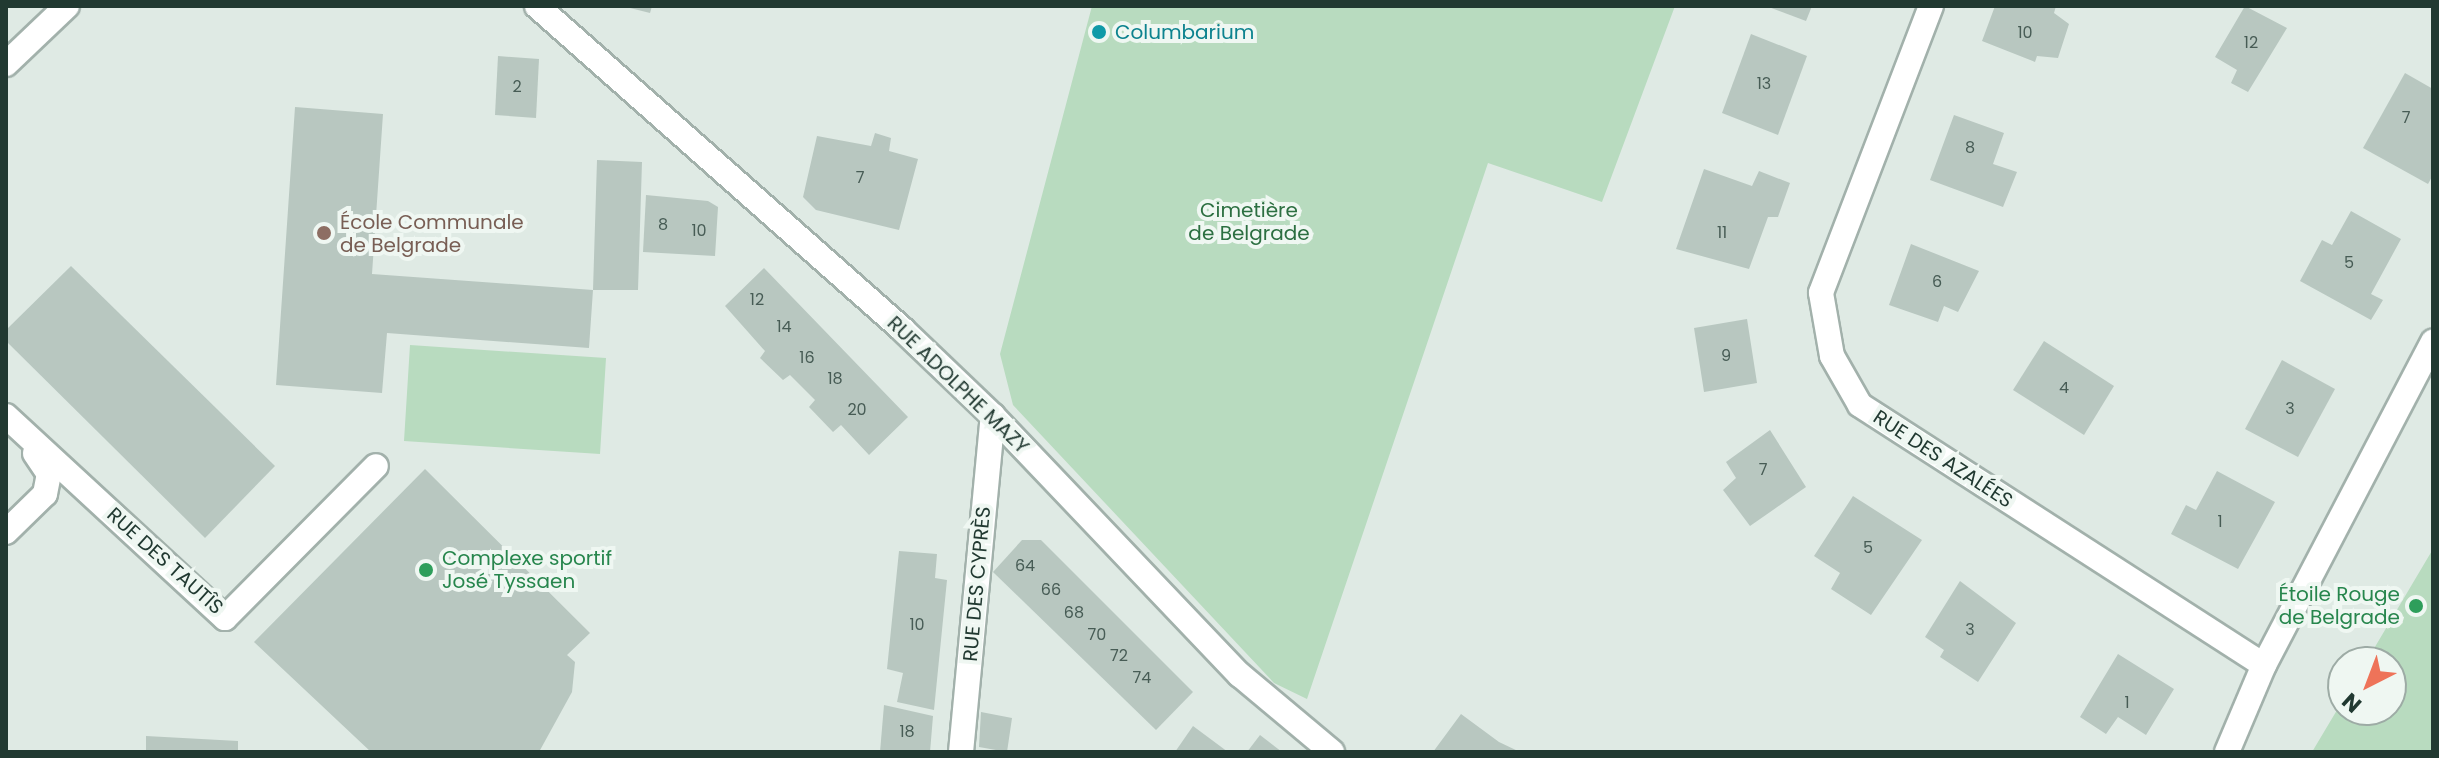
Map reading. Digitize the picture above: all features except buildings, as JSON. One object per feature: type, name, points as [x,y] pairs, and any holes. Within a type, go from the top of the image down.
[{"type":"street","points":[[40,31],[42,6]]},
{"type":"street","points":[[6,64],[67,6]]},
{"type":"street","name":"RUE ADOLPHE MAZY","points":[[537,6],[571,33],[993,416],[1240,675],[1332,752]]},
{"type":"street","name":"RUE ADOLPHE MAZY","points":[[554,6],[571,33]]},
{"type":"street","name":"RUE DES AZALÉES","points":[[1931,6],[1821,293],[1832,356],[1860,405],[2264,665]]},
{"type":"street","points":[[2227,752],[2264,665],[2433,342]]},
{"type":"street","name":"RUE DES CYPRÈS","points":[[961,752],[993,416]]},
{"type":"street","name":"RUE DES TAUTÎS","points":[[12,422],[225,618],[376,466]]},
{"type":"street","name":"RUE DES TAUTÎS","points":[[6,532],[45,494],[49,474],[12,422]]},
{"type":"green space","name":"Cimetière de Belgrade","points":[[1092,6],[1675,6],[1602,202],[1488,163],[1307,699],[1274,683],[1013,405],[1000,354]]},
{"type":"green space","points":[[410,345],[606,358],[600,454],[404,441]]},
{"type":"green space","name":"Étoile Rouge de Belgrade","points":[[2433,549],[2433,752],[2312,752],[2328,726],[2407,726],[2407,646],[2375,646]]},
{"type":"place","name":"Columbarium","points":[[1099,32]]},
{"type":"place","name":"École Communale de Belgrade","points":[[324,233]]},
{"type":"place","name":"Complexe sportif José Tyssaen","points":[[426,570]]},
{"type":"place","name":"Étoile Rouge de Belgrade","points":[[2416,606]]}]
